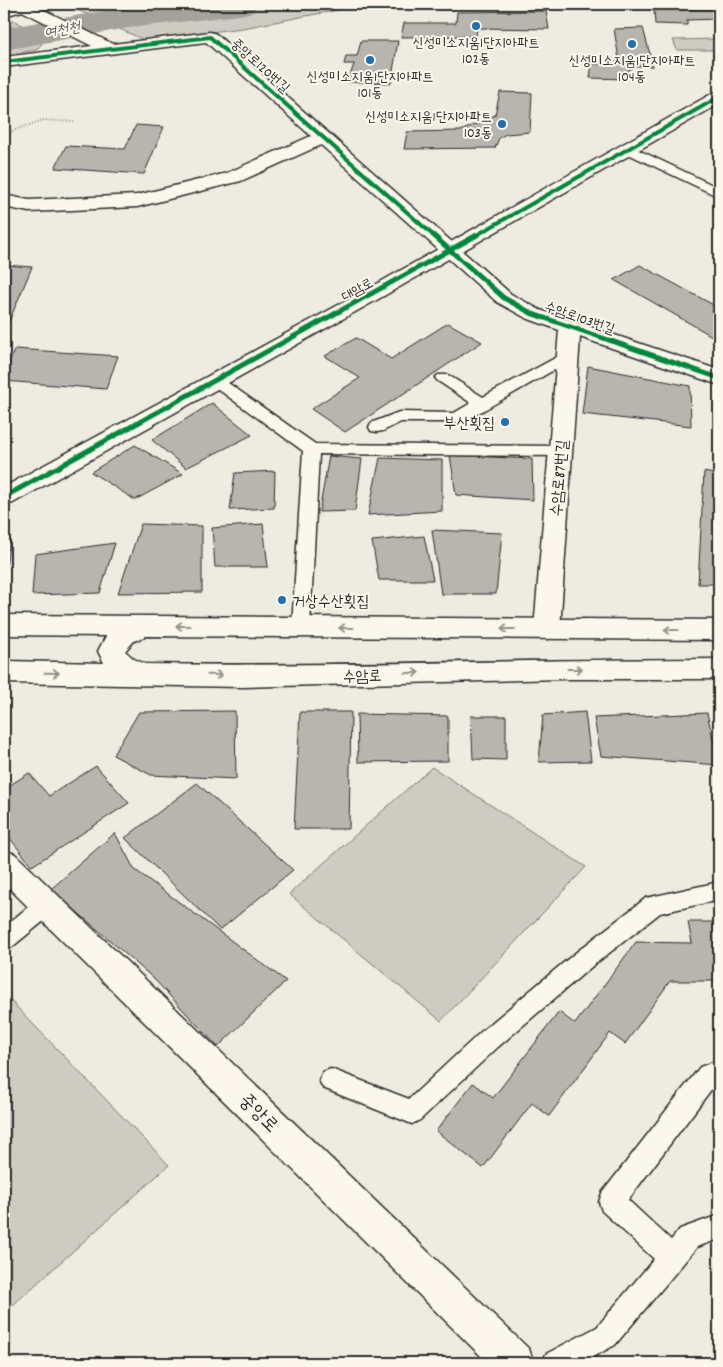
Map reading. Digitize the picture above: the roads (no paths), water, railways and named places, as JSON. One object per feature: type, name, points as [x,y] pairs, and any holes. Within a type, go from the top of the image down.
[{"type":"street","points":[[4,11],[25,5],[110,50]]},
{"type":"street","name":"중앙로120번길","points":[[4,62],[210,37],[449,251]]},
{"type":"street","name":"대암로","points":[[4,498],[449,251],[719,97]]},
{"type":"street","points":[[4,201],[29,206],[137,201],[234,177],[323,137]]},
{"type":"street","name":"수암로103번길","points":[[449,251],[504,298],[532,314],[719,378]]},
{"type":"street","name":"수암로87번길","points":[[546,629],[570,327]]},
{"type":"street","points":[[4,625],[719,630]]},
{"type":"street","points":[[146,626],[130,631],[116,639],[111,651],[116,662],[129,669],[146,674]]},
{"type":"street","name":"수암로","points":[[4,672],[346,675],[561,669],[719,669]]},
{"type":"street","name":"중앙로","points":[[4,862],[516,1363]]},
{"type":"lane","points":[[628,148],[719,193]]},
{"type":"lane","points":[[377,427],[399,417],[457,418],[568,356]]},
{"type":"lane","points":[[443,378],[483,404]]},
{"type":"lane","points":[[216,381],[311,449],[561,450]]},
{"type":"lane","points":[[301,627],[311,449]]},
{"type":"lane","points":[[332,1080],[412,1112],[497,1033],[582,961],[654,905],[719,891]]},
{"type":"lane","points":[[4,940],[48,904]]},
{"type":"lane","points":[[672,1258],[611,1202],[708,1076],[719,1071]]},
{"type":"lane","points":[[555,1363],[606,1336],[689,1238],[719,1227]]},
{"type":"waterway","name":"여천천","points":[[4,39],[128,17],[240,4]]},
{"type":"place","name":"신성미소지움1단지아파트 102동","points":[[476,26]]},
{"type":"place","name":"신성미소지움1단지아파트 104동","points":[[632,44]]},
{"type":"place","name":"신성미소지움1단지아파트 101동","points":[[370,60]]},
{"type":"place","name":"신성미소지움1단지아파트 103동","points":[[502,124]]},
{"type":"place","name":"부산횟집","points":[[505,422]]},
{"type":"place","name":"거상수산횟집","points":[[282,600]]}]
